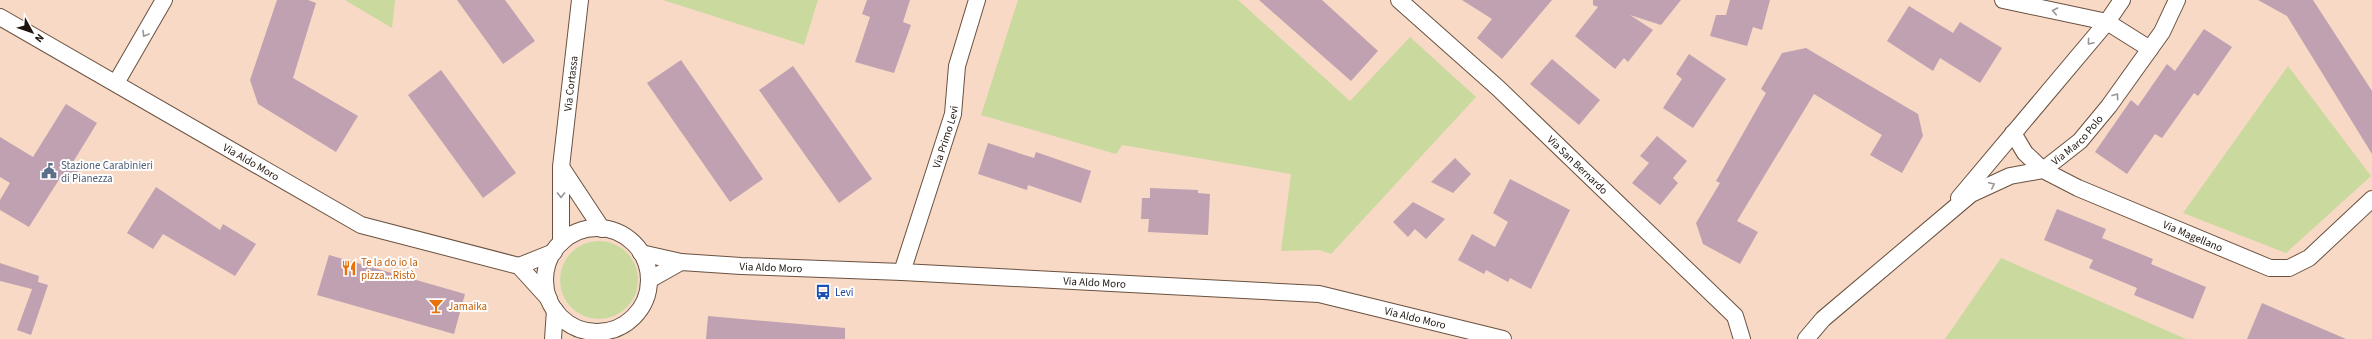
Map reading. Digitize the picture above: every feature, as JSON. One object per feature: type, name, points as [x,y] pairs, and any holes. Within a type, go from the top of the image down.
[{"type":"street","points":[[116,83],[164,0]]},
{"type":"street","name":"Via Cortassa","points":[[558,248],[561,167],[580,0]]},
{"type":"street","name":"Via Primo Levi","points":[[902,272],[953,114],[957,66],[977,0]]},
{"type":"street","name":"Via San Bernardo","points":[[1399,0],[1498,88],[1735,316],[1742,339]]},
{"type":"street","points":[[2003,0],[2107,22],[2150,49]]},
{"type":"street","name":"Via Marco Polo","points":[[1938,223],[2107,22],[2122,0]]},
{"type":"street","name":"Via Marco Polo","points":[[1793,339],[1823,319],[1971,194],[2010,176],[2043,170],[2080,141],[2162,32],[2177,0]]},
{"type":"street","name":"Via Aldo Moro","points":[[0,17],[361,225],[519,266]]},
{"type":"street","name":"Via Magellano","points":[[2013,134],[2024,153],[2043,170],[2078,188],[2270,268],[2289,268],[2310,258],[2372,199]]},
{"type":"street","points":[[561,167],[602,228]]},
{"type":"street","points":[[602,228],[617,232],[629,239],[641,253],[646,262],[649,280],[646,297],[638,313],[625,324],[602,335],[579,329],[565,321],[519,266],[558,248],[574,234],[588,229],[602,228]]},
{"type":"street","points":[[553,339],[552,305],[546,274],[558,248]]},
{"type":"street","name":"Via Aldo Moro","points":[[641,253],[681,262],[1319,294],[1504,339]]},
{"type":"street","points":[[649,280],[681,262]]},
{"type":"street","name":"Via Marco Polo","points":[[1806,339],[1823,319]]},
{"type":"green space","points":[[345,0],[395,0],[392,28]]},
{"type":"green space","points":[[663,0],[818,0],[804,45]]},
{"type":"green space","points":[[1018,0],[1238,0],[1350,101],[1410,37],[1476,97],[1331,254],[1320,250],[1281,251],[1291,174],[1122,145],[1116,154],[981,115]]},
{"type":"green space","points":[[2288,66],[2371,176],[2286,253],[2183,213]]},
{"type":"green space","points":[[599,241],[614,244],[621,248],[631,258],[635,265],[638,280],[635,295],[631,302],[621,312],[614,316],[599,319],[584,316],[577,312],[567,302],[563,295],[560,280],[563,265],[567,258],[577,248],[584,244]]},
{"type":"green space","points":[[2001,258],[2186,339],[1945,339]]},
{"type":"building","points":[[277,0],[308,0],[316,3],[293,78],[358,116],[336,152],[258,104],[250,80]]},
{"type":"building","points":[[457,0],[505,0],[535,41],[503,64]]},
{"type":"building","points":[[867,0],[910,0],[903,22],[911,25],[894,73],[855,62],[870,17],[862,14]]},
{"type":"building","points":[[1259,0],[1322,0],[1378,51],[1351,81]]},
{"type":"building","points":[[1462,0],[1552,0],[1502,59],[1477,38],[1492,19]]},
{"type":"building","points":[[1593,0],[1681,0],[1661,25],[1630,15],[1653,30],[1628,62],[1624,58],[1615,69],[1575,36],[1598,7],[1593,5]]},
{"type":"building","points":[[1730,0],[1770,0],[1762,30],[1753,27],[1747,46],[1710,36],[1716,15],[1726,15]]},
{"type":"building","points":[[2258,0],[2313,0],[2372,91],[2372,154],[2287,16]]},
{"type":"building","points":[[1909,6],[1953,33],[1960,22],[2002,48],[1980,83],[1940,58],[1933,71],[1887,41]]},
{"type":"building","points":[[2204,29],[2232,47],[2198,96],[2194,93],[2162,138],[2155,134],[2127,174],[2095,152],[2131,100],[2138,106],[2167,64],[2175,71]]},
{"type":"building","points":[[1806,48],[1918,114],[1923,136],[1902,173],[1870,155],[1882,135],[1814,94],[1737,221],[1758,232],[1740,264],[1703,244],[1696,223],[1720,183],[1716,181],[1766,93],[1761,89],[1782,53]]},
{"type":"building","points":[[1689,54],[1726,79],[1693,128],[1663,108],[1682,79],[1676,74]]},
{"type":"building","points":[[1552,59],[1600,100],[1579,125],[1530,84]]},
{"type":"building","points":[[681,60],[763,179],[730,202],[647,83]]},
{"type":"building","points":[[793,66],[872,179],[839,203],[759,90]]},
{"type":"building","points":[[441,70],[516,173],[483,198],[408,95]]},
{"type":"building","points":[[66,104],[97,123],[70,167],[78,171],[70,184],[60,178],[29,227],[0,210],[0,200],[10,183],[0,177],[0,137],[33,157]]},
{"type":"building","points":[[1657,136],[1687,161],[1673,178],[1678,183],[1660,205],[1632,183],[1649,163],[1640,156]]},
{"type":"building","points":[[988,143],[1034,158],[1036,152],[1091,171],[1081,203],[1028,185],[1027,190],[978,174]]},
{"type":"building","points":[[1455,158],[1471,174],[1453,193],[1431,182]]},
{"type":"building","points":[[1510,179],[1570,210],[1531,289],[1510,278],[1508,282],[1486,270],[1484,274],[1458,260],[1472,234],[1495,247],[1508,222],[1493,213]]},
{"type":"building","points":[[156,187],[220,230],[223,224],[256,244],[235,276],[163,234],[153,249],[127,233]]},
{"type":"building","points":[[1150,188],[1198,190],[1198,193],[1210,194],[1208,235],[1148,232],[1149,219],[1141,219],[1142,198],[1150,198]]},
{"type":"building","points":[[1413,202],[1445,219],[1426,239],[1415,229],[1408,237],[1393,222]]},
{"type":"building","points":[[2057,209],[2106,229],[2102,238],[2153,259],[2151,264],[2206,287],[2193,319],[2134,295],[2137,288],[2089,268],[2093,260],[2044,240]]},
{"type":"building","points":[[329,255],[465,294],[454,334],[317,295]]},
{"type":"building","points":[[0,263],[39,276],[38,282],[48,285],[31,335],[17,330],[32,289],[0,281]]},
{"type":"building","points":[[2262,303],[2346,339],[2247,339]]},
{"type":"building","points":[[708,316],[845,328],[845,339],[706,339]]},
{"type":"place","name":"Stazione Carabinieri di Pianezza","points":[[49,171]]},
{"type":"place","name":"Te la do io la pizza...Ristò","points":[[349,268]]},
{"type":"place","name":"Levi","points":[[823,292]]},
{"type":"place","name":"Jamaika","points":[[436,306]]}]
